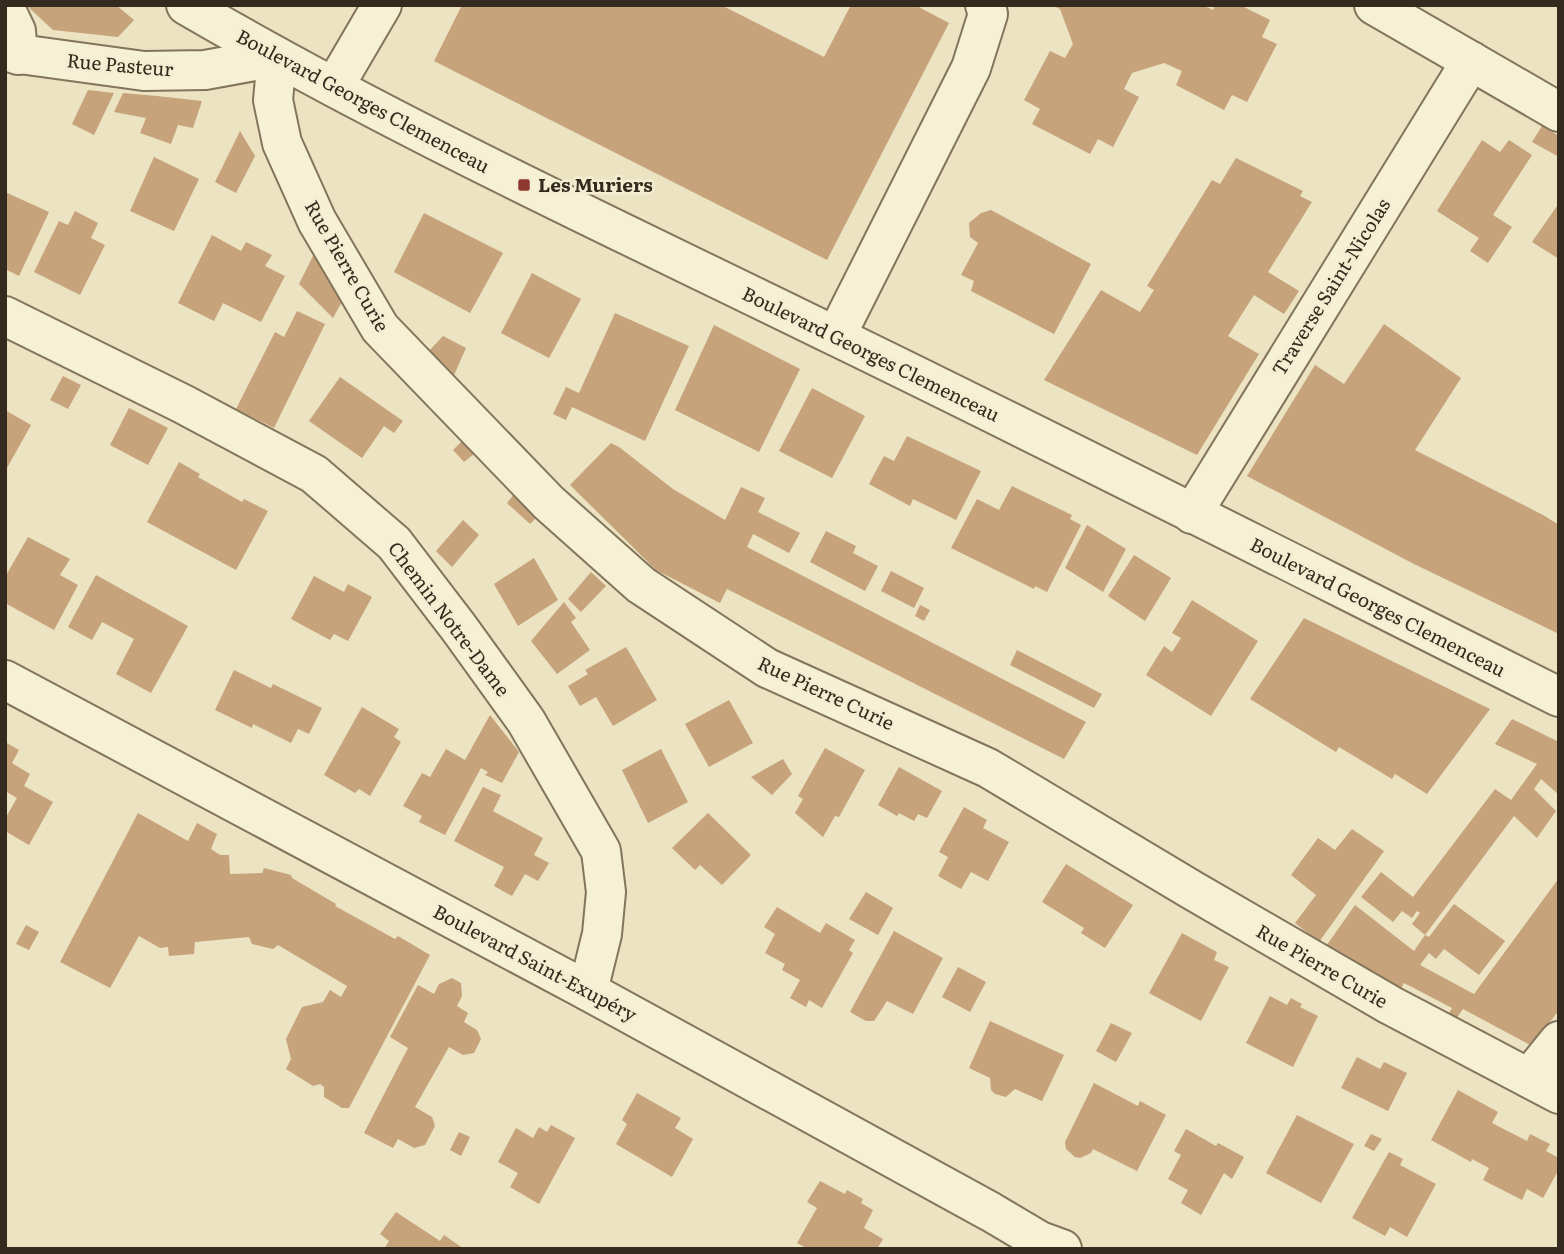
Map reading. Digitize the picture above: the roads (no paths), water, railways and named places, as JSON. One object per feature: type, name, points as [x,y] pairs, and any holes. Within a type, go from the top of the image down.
[{"type":"street","name":"Boulevard Georges Clemenceau","points":[[186,5],[277,57],[524,185],[836,336],[1559,697]]},
{"type":"street","points":[[334,87],[382,5]]},
{"type":"street","points":[[836,336],[971,68],[988,14],[985,5]]},
{"type":"street","points":[[1374,5],[1559,112]]},
{"type":"street","points":[[5,8],[16,31],[12,53]]},
{"type":"street","name":"Rue Pasteur","points":[[12,53],[144,71],[205,70],[277,57]]},
{"type":"street","name":"Rue Pierre Curie","points":[[277,57],[273,100],[282,143],[317,221],[380,328],[549,503],[641,585],[767,668],[988,768],[1390,1005],[1544,1086]]},
{"type":"street","name":"Traverse Saint-Nicolas","points":[[1192,514],[1471,61]]},
{"type":"street","name":"Chemin Notre-Dame","points":[[5,316],[183,404],[314,474],[394,543],[526,721],[601,851],[606,892],[603,934],[589,991]]},
{"type":"street","name":"Boulevard Saint-Exupéry","points":[[5,680],[589,991],[991,1212],[1046,1246]]},
{"type":"street","points":[[1544,1086],[1559,1041]]},
{"type":"place","name":"Les Muriers","points":[[524,185]]}]
